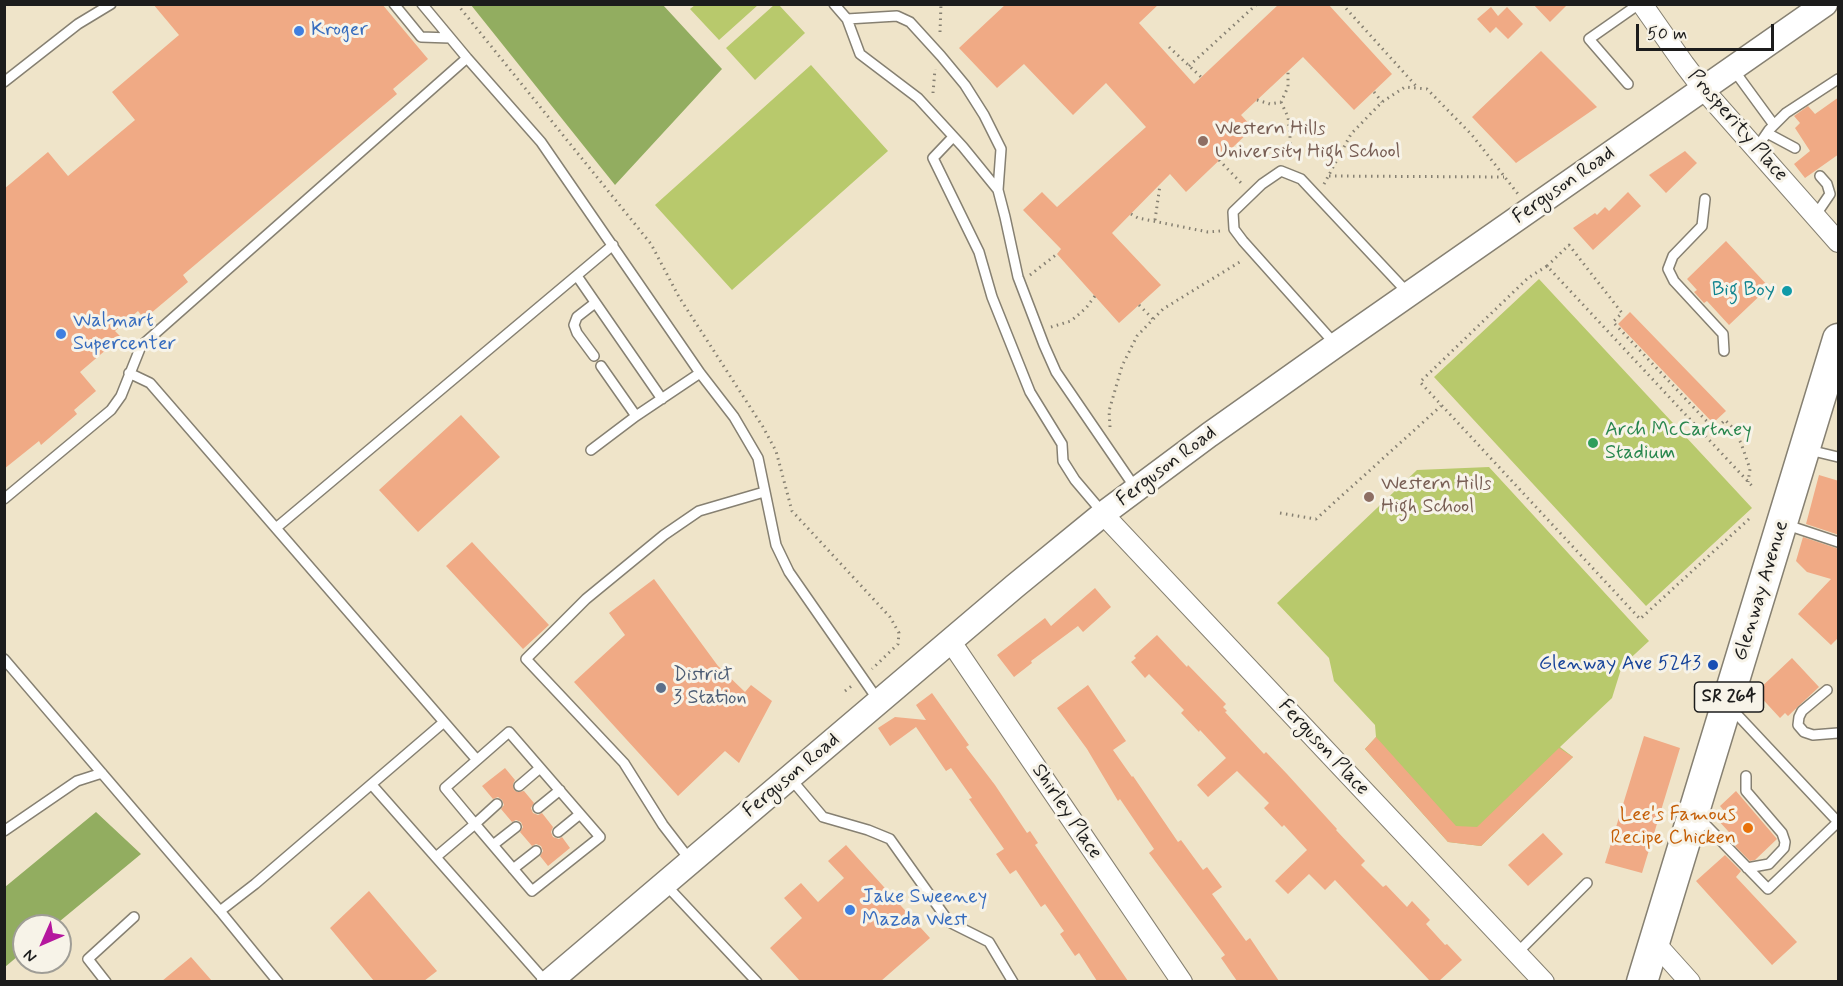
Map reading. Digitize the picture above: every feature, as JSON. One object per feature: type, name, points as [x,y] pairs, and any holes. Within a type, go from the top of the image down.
[{"type":"main road","name":"Glenway Avenue","points":[[1642,981],[1839,339]]},
{"type":"street","name":"Prosperity Place","points":[[1641,4],[1703,89],[1761,141],[1815,216],[1839,242]]},
{"type":"street","name":"Ferguson Road","points":[[547,981],[1103,514],[1336,345],[1825,4]]},
{"type":"street","name":"Ferguson Place","points":[[1103,514],[1542,981]]},
{"type":"street","name":"Shirley Place","points":[[951,642],[1182,981]]},
{"type":"street","points":[[1654,942],[1690,981]]},
{"type":"lane","points":[[4,82],[78,24],[111,4]]},
{"type":"lane","points":[[394,4],[421,37],[450,38]]},
{"type":"lane","points":[[422,4],[541,142],[700,373],[734,417],[758,458],[776,545],[789,572],[880,702]]},
{"type":"lane","points":[[834,4],[847,18],[860,54],[918,98],[998,190]]},
{"type":"lane","points":[[1628,84],[1589,39],[1641,4]]},
{"type":"lane","points":[[847,18],[897,16],[910,22],[965,85],[984,115],[1001,149],[998,190],[1018,277],[1037,331],[1056,372],[1136,489]]},
{"type":"lane","points":[[4,499],[111,410],[121,396],[141,346],[162,325],[467,58]]},
{"type":"lane","points":[[1733,68],[1774,125]]},
{"type":"lane","points":[[1795,148],[1761,141],[1786,113],[1839,79]]},
{"type":"lane","points":[[954,137],[933,158],[979,252],[992,297],[1030,392],[1062,444],[1063,461],[1075,480],[1103,514]]},
{"type":"lane","points":[[1336,345],[1234,229],[1233,212],[1262,184],[1281,171],[1301,179],[1409,294]]},
{"type":"lane","points":[[1815,216],[1830,194],[1827,184],[1820,176]]},
{"type":"lane","points":[[1705,199],[1702,226],[1673,256],[1668,269],[1674,281],[1723,334],[1724,351]]},
{"type":"lane","points":[[276,528],[613,245]]},
{"type":"lane","points":[[576,276],[662,399]]},
{"type":"lane","points":[[594,356],[577,333],[574,325],[577,317],[595,303]]},
{"type":"lane","points":[[601,366],[636,416]]},
{"type":"lane","points":[[129,373],[150,382],[477,760]]},
{"type":"lane","points":[[591,450],[636,416],[700,373]]},
{"type":"lane","points":[[1805,449],[1839,457]]},
{"type":"lane","points":[[691,861],[663,825],[624,763],[526,659],[586,599],[664,535],[699,511],[765,492]]},
{"type":"lane","points":[[1783,523],[1839,542]]},
{"type":"lane","points":[[4,659],[278,981]]},
{"type":"lane","points":[[1827,690],[1802,711],[1798,725],[1804,732],[1813,735],[1839,733]]},
{"type":"lane","points":[[1694,813],[1768,889],[1838,822],[1727,704]]},
{"type":"lane","points":[[220,911],[255,884],[444,722]]},
{"type":"lane","points":[[509,732],[600,837],[532,891],[445,788],[477,760],[509,732]]},
{"type":"lane","points":[[519,786],[540,768]]},
{"type":"lane","points":[[4,831],[77,781],[102,773]]},
{"type":"lane","points":[[1746,776],[1746,791],[1782,833],[1785,842],[1784,848],[1769,864],[1747,868]]},
{"type":"lane","points":[[790,778],[823,817],[890,839],[950,922],[989,942],[1013,981]]},
{"type":"lane","points":[[372,784],[547,981]]},
{"type":"lane","points":[[538,808],[560,790]]},
{"type":"lane","points":[[436,857],[497,804]]},
{"type":"lane","points":[[558,832],[580,814]]},
{"type":"lane","points":[[492,845],[516,826]]},
{"type":"lane","points":[[513,869],[536,851]]},
{"type":"lane","points":[[665,883],[757,981]]},
{"type":"lane","points":[[1517,953],[1587,883]]},
{"type":"lane","points":[[106,981],[88,959],[134,917]]},
{"type":"path","points":[[457,4],[651,244],[679,297],[776,452],[792,511],[890,617],[899,633],[898,644],[885,658]]},
{"type":"path","points":[[940,32],[941,4]]},
{"type":"path","points":[[1190,66],[1257,4]]},
{"type":"path","points":[[1342,4],[1418,88]]},
{"type":"path","points":[[1170,47],[1201,77]]},
{"type":"path","points":[[931,112],[936,62]]},
{"type":"path","points":[[1281,171],[1290,152],[1287,117],[1281,102],[1288,87],[1288,71]]},
{"type":"path","points":[[1317,196],[1352,134],[1382,102],[1405,87],[1427,89],[1472,135],[1530,210]]},
{"type":"path","points":[[1374,92],[1382,102]]},
{"type":"path","points":[[1257,100],[1270,104],[1281,102]]},
{"type":"path","points":[[1219,160],[1251,194]]},
{"type":"path","points":[[1328,176],[1504,177]]},
{"type":"path","points":[[1155,220],[1160,185]]},
{"type":"path","points":[[1131,214],[1138,218],[1208,232],[1234,229]]},
{"type":"path","points":[[1748,482],[1750,468],[1741,443],[1731,426],[1725,420],[1715,430],[1613,322],[1622,313],[1569,245],[1547,266],[1528,278],[1420,382],[1640,619],[1749,519]]},
{"type":"path","points":[[1018,277],[1030,274],[1057,254]]},
{"type":"path","points":[[1102,440],[1110,432],[1109,411],[1122,366],[1137,336],[1163,309],[1254,254]]},
{"type":"path","points":[[1547,266],[1754,488]]},
{"type":"path","points":[[1037,331],[1071,321],[1086,308],[1095,296]]},
{"type":"path","points":[[1139,305],[1153,319]]},
{"type":"path","points":[[1280,513],[1316,519],[1441,406]]},
{"type":"green space","points":[[471,5],[663,5],[722,69],[615,185]]},
{"type":"green space","points":[[695,5],[758,5],[719,40],[690,9]]},
{"type":"green space","points":[[774,5],[779,5],[805,33],[755,80],[726,48]]},
{"type":"green space","points":[[811,65],[888,151],[732,290],[655,205]]},
{"type":"green space","name":"Arch McCartney Stadium","points":[[1539,279],[1752,508],[1646,606],[1434,377]]},
{"type":"green space","points":[[1489,467],[1649,641],[1622,666],[1612,698],[1560,747],[1573,757],[1481,846],[1448,842],[1365,749],[1376,737],[1375,725],[1334,681],[1329,658],[1277,603],[1417,470]]},
{"type":"green space","points":[[96,812],[141,854],[68,914],[12,914],[12,961],[5,967],[5,887]]},
{"type":"building","points":[[153,4],[382,4],[428,59],[393,89],[397,94],[183,275],[188,282],[144,319],[138,311],[115,331],[121,337],[80,372],[96,391],[74,410],[77,414],[41,445],[39,441],[4,469],[4,189],[48,152],[68,176],[135,120],[112,92],[179,35]]},
{"type":"building","points":[[1006,4],[1159,4],[1139,23],[1194,84],[1279,4],[1328,4],[1392,74],[1354,110],[1303,57],[1241,115],[1253,128],[1186,192],[1170,174],[1112,233],[1161,285],[1119,323],[1057,254],[1061,249],[1023,210],[1042,192],[1057,207],[1146,127],[1106,83],[1073,115],[1024,64],[997,88],[959,48]]},
{"type":"building","points":[[1533,4],[1568,4],[1550,22]]},
{"type":"building","points":[[1491,7],[1498,16],[1507,7],[1523,24],[1508,39],[1496,27],[1490,33],[1477,19]]},
{"type":"building","points":[[1541,51],[1597,107],[1516,163],[1472,117]]},
{"type":"building","points":[[1839,97],[1839,154],[1805,178],[1794,164],[1810,151],[1795,128],[1800,123],[1794,116],[1808,106],[1815,114]]},
{"type":"building","points":[[1685,151],[1697,163],[1666,193],[1649,175]]},
{"type":"building","points":[[1628,192],[1641,206],[1593,250],[1573,228],[1595,213],[1597,215],[1605,207],[1609,211]]},
{"type":"building","points":[[1726,241],[1769,287],[1729,325],[1707,301],[1704,303],[1694,292],[1697,290],[1687,279]]},
{"type":"building","points":[[1630,312],[1726,411],[1713,423],[1618,324]]},
{"type":"building","points":[[461,415],[500,457],[418,532],[379,490]]},
{"type":"building","points":[[1819,475],[1839,481],[1839,535],[1806,524]]},
{"type":"building","points":[[1803,537],[1839,549],[1839,637],[1831,645],[1798,614],[1831,579],[1807,572],[1796,561]]},
{"type":"building","points":[[472,542],[549,625],[523,649],[446,566]]},
{"type":"building","name":"District 3 Station","points":[[654,579],[718,666],[745,692],[751,685],[772,701],[739,763],[725,751],[678,796],[574,682],[625,635],[609,613]]},
{"type":"building","points":[[1095,588],[1111,607],[1083,632],[1078,626],[1031,661],[1032,663],[1014,677],[997,655],[1045,618],[1051,626]]},
{"type":"building","points":[[1157,635],[1226,704],[1223,707],[1227,711],[1225,712],[1264,754],[1266,752],[1337,829],[1365,861],[1361,865],[1383,887],[1386,885],[1407,907],[1412,901],[1430,920],[1426,924],[1462,960],[1439,981],[1430,981],[1335,880],[1325,890],[1309,874],[1288,894],[1275,881],[1307,850],[1284,825],[1282,827],[1264,808],[1269,803],[1237,771],[1208,797],[1197,785],[1226,758],[1181,713],[1184,710],[1149,674],[1145,678],[1131,662],[1136,658],[1134,656]]},
{"type":"building","points":[[1792,658],[1819,687],[1788,716],[1785,713],[1780,718],[1756,692]]},
{"type":"building","points":[[1088,685],[1126,741],[1113,750],[1178,842],[1181,840],[1203,870],[1207,867],[1222,887],[1212,894],[1246,941],[1250,938],[1279,981],[1237,981],[1221,958],[1225,955],[1149,853],[1154,849],[1120,799],[1118,801],[1087,749],[1057,708]]},
{"type":"building","points":[[932,693],[969,745],[966,747],[1027,833],[1030,831],[1038,843],[1035,845],[1128,981],[1097,981],[1079,953],[1075,956],[1060,934],[1064,931],[1045,904],[1041,907],[1016,870],[1010,874],[996,854],[1004,849],[969,799],[972,798],[951,768],[946,771],[916,727],[890,746],[878,728],[895,717],[926,720],[916,705]]},
{"type":"building","points":[[1644,736],[1680,748],[1642,873],[1605,863]]},
{"type":"building","points":[[1376,737],[1456,826],[1477,827],[1559,748],[1573,757],[1481,846],[1448,842],[1365,749]]},
{"type":"building","points":[[505,768],[515,780],[514,790],[524,791],[534,803],[531,808],[533,813],[538,815],[542,813],[553,827],[551,832],[553,837],[559,839],[562,837],[570,848],[548,866],[540,856],[543,851],[541,846],[536,844],[532,846],[520,832],[523,827],[521,822],[516,820],[512,822],[501,809],[504,805],[502,800],[498,797],[493,799],[482,786]]},
{"type":"building","name":"Lee's Famous Recipe Chicken","points":[[1736,791],[1777,839],[1755,860],[1750,861],[1735,846],[1739,843],[1717,819],[1725,812],[1720,806]]},
{"type":"building","points":[[1543,833],[1563,854],[1528,886],[1508,865]]},
{"type":"building","name":"Jake Sweeney Mazda West","points":[[846,845],[930,938],[881,981],[800,981],[770,948],[802,918],[784,898],[801,883],[818,902],[844,878],[828,861]]},
{"type":"building","points":[[1725,855],[1741,871],[1736,877],[1797,942],[1772,965],[1696,881]]},
{"type":"building","points":[[369,891],[437,971],[424,981],[374,981],[330,928]]},
{"type":"building","points":[[191,957],[212,981],[162,981]]},
{"type":"place","name":"Kroger","points":[[299,31]]},
{"type":"place","name":"Western Hills University High School","points":[[1203,141]]},
{"type":"place","name":"Big Boy","points":[[1787,291]]},
{"type":"place","name":"Walmart Supercenter","points":[[61,334]]},
{"type":"place","name":"Arch McCartney Stadium","points":[[1593,443]]},
{"type":"place","name":"Western Hills High School","points":[[1369,497]]},
{"type":"place","name":"Glenway Ave 5243","points":[[1713,665]]},
{"type":"place","name":"District 3 Station","points":[[661,688]]},
{"type":"place","name":"Lee's Famous Recipe Chicken","points":[[1748,828]]},
{"type":"place","name":"Jake Sweeney Mazda West","points":[[850,910]]}]
